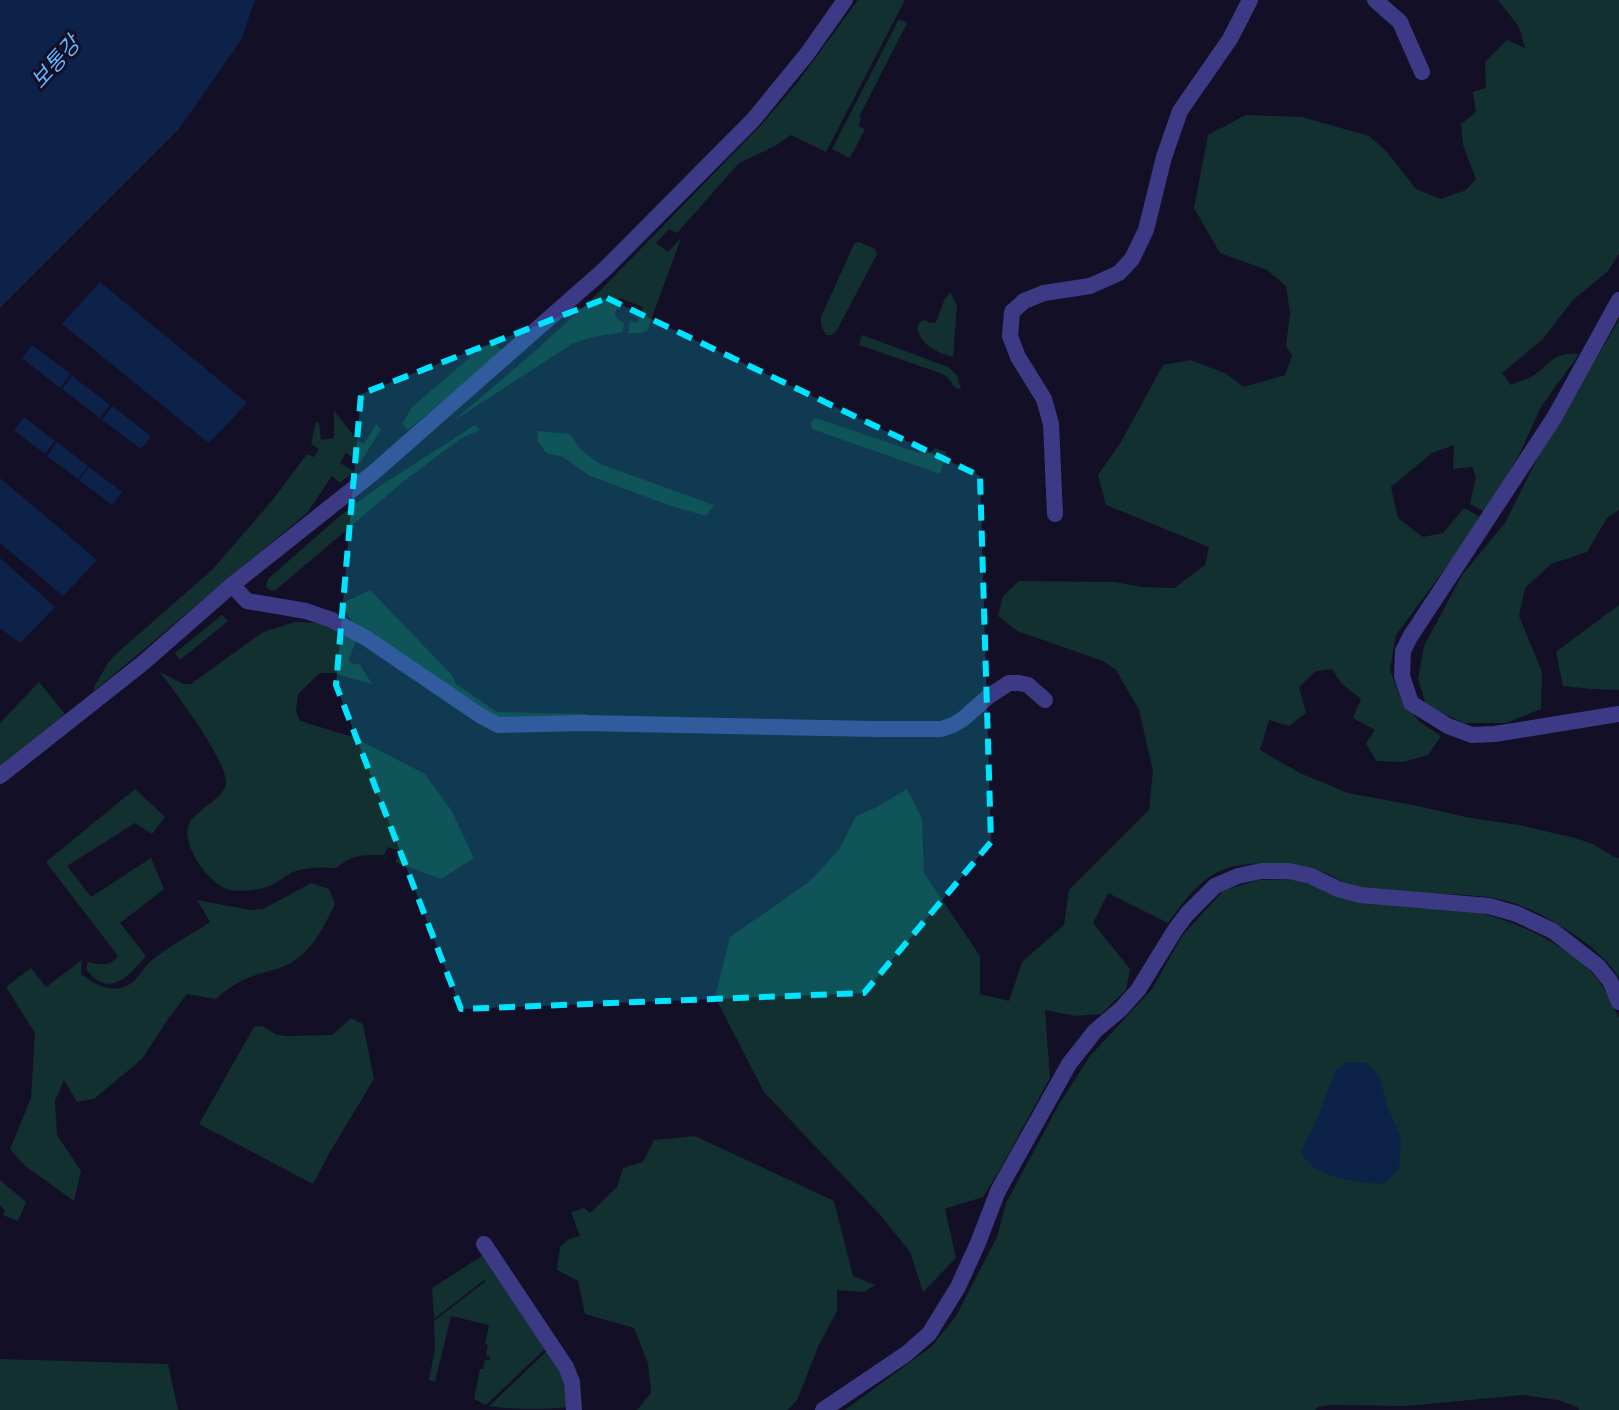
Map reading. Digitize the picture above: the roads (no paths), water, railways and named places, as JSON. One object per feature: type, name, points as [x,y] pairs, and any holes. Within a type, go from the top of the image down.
[{"type":"street","points":[[0,776],[143,663],[232,585],[373,473],[605,269],[753,120],[807,54],[845,0]]},
{"type":"street","points":[[1055,514],[1051,424],[1044,399],[1018,357],[1010,336],[1012,312],[1024,301],[1044,293],[1090,286],[1119,273],[1132,259],[1146,230],[1164,157],[1180,111],[1230,39],[1250,0]]},
{"type":"street","points":[[1375,0],[1400,22],[1422,72]]},
{"type":"street","points":[[1619,300],[1554,418],[1410,637],[1403,651],[1402,676],[1411,703],[1448,726],[1472,735],[1619,714]]},
{"type":"street","points":[[232,585],[247,601],[306,611],[332,620],[366,638],[498,725],[584,723],[941,729],[963,719],[1009,683],[1028,685],[1045,700]]},
{"type":"street","points":[[823,1410],[906,1354],[929,1334],[958,1287],[998,1191],[1069,1064],[1095,1031],[1138,990],[1187,914],[1215,886],[1261,871],[1289,871],[1360,895],[1489,906],[1517,914],[1553,931],[1598,966],[1610,981],[1619,1002]]},
{"type":"street","points":[[484,1244],[566,1367],[572,1382],[574,1410]]},
{"type":"water","name":"보통강","points":[[0,0],[255,0],[241,40],[179,129],[0,308]]},
{"type":"water","points":[[100,282],[247,403],[209,443],[62,324]]},
{"type":"water","points":[[32,345],[71,374],[60,388],[22,358]]},
{"type":"water","points":[[72,376],[110,405],[100,418],[62,389]]},
{"type":"water","points":[[112,406],[151,436],[141,449],[102,420]]},
{"type":"water","points":[[24,417],[55,441],[45,454],[14,430]]},
{"type":"water","points":[[57,442],[88,466],[78,479],[47,456]]},
{"type":"water","points":[[89,467],[122,492],[112,505],[79,480]]},
{"type":"water","points":[[0,478],[97,560],[63,596],[0,543]]},
{"type":"water","points":[[0,558],[55,607],[20,643],[0,628]]},
{"type":"water","points":[[1347,1062],[1366,1063],[1379,1075],[1399,1133],[1399,1169],[1383,1184],[1348,1180],[1325,1173],[1315,1168],[1301,1151],[1335,1071]]}]
